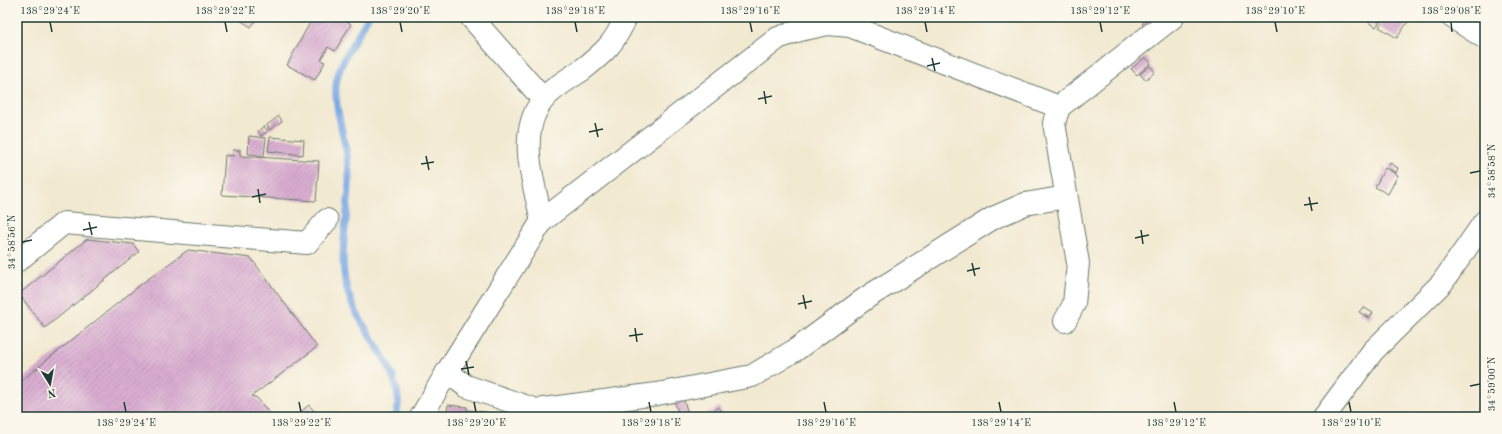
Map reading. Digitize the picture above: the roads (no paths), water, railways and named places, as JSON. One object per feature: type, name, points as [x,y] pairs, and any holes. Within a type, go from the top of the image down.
[{"type":"street","points":[[471,17],[543,99]]},
{"type":"street","points":[[542,221],[529,162],[530,130],[536,112],[543,99],[606,50],[618,36],[626,17]]},
{"type":"street","points":[[1065,321],[1074,304],[1078,263],[1054,123],[1059,108],[1173,17]]},
{"type":"street","points":[[1452,17],[1485,38]]},
{"type":"street","points":[[421,417],[447,372],[542,221],[778,38],[828,24],[850,26],[1059,108]]},
{"type":"street","points":[[447,372],[466,386],[536,410],[656,394],[752,376],[797,350],[866,298],[993,218],[1025,204],[1066,197]]},
{"type":"street","points":[[17,261],[64,223],[307,243],[327,220]]},
{"type":"street","points":[[1324,417],[1373,351],[1442,283],[1485,221]]},
{"type":"waterway","points":[[368,17],[344,59],[336,85],[338,114],[347,154],[349,181],[343,267],[351,301],[392,374],[396,386],[398,401],[396,417]]}]
